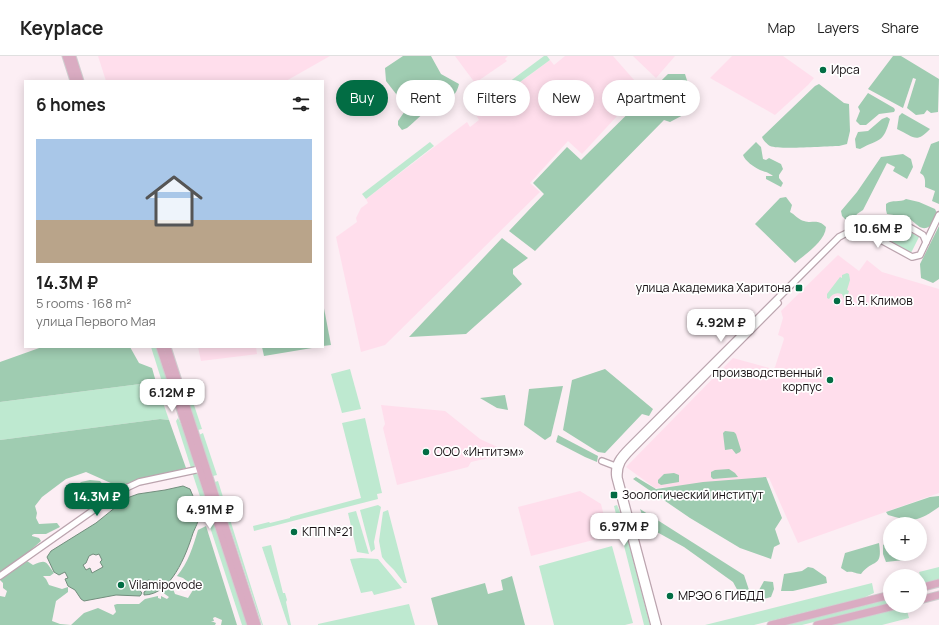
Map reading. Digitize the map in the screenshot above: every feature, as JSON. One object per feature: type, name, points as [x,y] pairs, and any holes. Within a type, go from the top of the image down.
[{"type":"main road","points":[[66,56],[74,80]]},
{"type":"main road","points":[[72,56],[80,80]]},
{"type":"main road","points":[[160,348],[251,625]]},
{"type":"main road","points":[[167,348],[258,625]]},
{"type":"main road","points":[[927,586],[939,583]]},
{"type":"main road","points":[[927,598],[939,595]]},
{"type":"main road","points":[[771,625],[883,597]]},
{"type":"main road","points":[[817,625],[883,609]]},
{"type":"street","points":[[658,625],[619,478],[619,467],[624,459],[839,237],[856,229],[865,231],[914,258],[920,255],[939,215]]},
{"type":"street","points":[[875,236],[883,236],[895,225],[902,224],[923,235],[926,242]]},
{"type":"street","points":[[889,231],[888,238],[892,246]]},
{"type":"street","points":[[923,235],[930,233]]},
{"type":"street","points":[[654,625],[615,477],[615,466],[620,456],[764,315]]},
{"type":"street","points":[[602,461],[615,466]]},
{"type":"street","points":[[0,576],[122,490],[139,482],[200,469]]},
{"type":"shaded area","points":[[98,56],[330,56],[288,80],[106,80]]},
{"type":"shaded area","points":[[403,56],[431,56],[441,74],[452,80],[396,80],[396,94],[388,84],[388,80],[386,80],[385,68]]},
{"type":"shaded area","points":[[455,56],[508,56],[505,59],[507,61],[479,80],[473,80]]},
{"type":"shaded area","points":[[544,56],[547,56],[550,60],[523,80],[512,80]]},
{"type":"shaded area","points":[[565,56],[613,56],[634,80],[602,80],[602,116],[617,116],[582,154],[568,141],[530,183],[540,192],[385,345],[361,352],[336,237],[357,222],[356,218],[361,208],[368,203],[366,199],[467,122],[470,127],[479,120],[477,116],[530,116],[530,80],[523,80],[550,60],[554,65]]},
{"type":"shaded area","points":[[633,56],[675,56],[656,78]]},
{"type":"shaded area","points":[[732,56],[783,56],[814,78],[775,115],[710,78]]},
{"type":"shaded area","points":[[893,56],[901,56],[939,79],[938,112],[931,113],[927,110],[924,114],[916,115],[907,108],[916,79],[913,78],[903,108],[868,89]]},
{"type":"shaded area","points":[[668,74],[685,74],[687,80],[662,80]]},
{"type":"shaded area","points":[[455,82],[459,84],[455,93]]},
{"type":"shaded area","points":[[819,84],[844,103],[849,104],[850,131],[847,144],[839,146],[793,148],[770,146],[764,141],[762,137],[815,86]]},
{"type":"shaded area","points":[[868,93],[895,110],[894,112],[879,114],[866,125],[860,125],[856,121],[860,111],[858,107]]},
{"type":"shaded area","points":[[902,113],[930,129],[925,134],[915,138],[897,129],[899,116]]},
{"type":"shaded area","points":[[401,116],[420,116],[407,128],[402,130],[398,125],[398,121]]},
{"type":"shaded area","points":[[626,116],[681,116],[670,122],[664,120],[535,251],[509,231],[544,194],[533,183],[567,147],[581,160]]},
{"type":"shaded area","points":[[887,117],[890,119],[883,137],[860,149],[856,148],[855,139],[858,132],[868,131],[882,119]]},
{"type":"shaded area","points":[[939,141],[939,204],[932,201],[935,191],[925,187],[924,177],[920,173],[931,144]]},
{"type":"shaded area","points":[[430,142],[434,146],[366,199],[362,194]]},
{"type":"shaded area","points":[[756,142],[761,147],[763,159],[766,160],[769,158],[781,164],[783,169],[779,175],[779,178],[783,183],[781,187],[766,179],[766,176],[773,176],[755,167],[744,157],[743,155]]},
{"type":"shaded area","points":[[903,154],[911,159],[913,167],[907,179],[893,171],[895,167],[887,163],[863,210],[857,214],[850,224],[842,216],[841,211],[857,192],[881,157]]},
{"type":"shaded area","points":[[786,197],[792,205],[790,212],[798,218],[807,222],[817,222],[826,227],[822,238],[818,243],[795,263],[755,224],[780,198]]},
{"type":"shaded area","points":[[906,199],[919,202],[935,209],[937,213],[930,226],[923,228],[910,219],[887,214],[886,204]]},
{"type":"shaded area","points":[[939,226],[939,279],[933,283],[921,278],[920,264]]},
{"type":"shaded area","points":[[898,227],[903,228],[919,237],[911,253],[894,244],[891,240],[891,232]]},
{"type":"shaded area","points":[[502,238],[528,258],[513,269],[513,274],[522,284],[466,334],[409,337]]},
{"type":"shaded area","points":[[838,255],[859,271],[867,260],[882,272],[939,289],[939,493],[798,543],[769,478],[655,488],[626,467],[733,358],[773,369],[775,367],[784,339],[778,335],[783,318],[781,311]]},
{"type":"shaded area","points":[[847,273],[849,274],[850,280],[846,301],[840,293],[834,294],[829,299],[827,298],[827,294],[840,277],[842,278],[842,275]]},
{"type":"shaded area","points":[[324,308],[331,345],[324,346]]},
{"type":"shaded area","points":[[39,348],[131,348],[139,363],[152,368],[156,382],[0,402],[0,362]]},
{"type":"shaded area","points":[[151,348],[157,348],[170,387],[166,388],[163,385]]},
{"type":"shaded area","points":[[198,348],[256,348],[257,354],[201,361]]},
{"type":"shaded area","points":[[262,348],[312,348],[264,356]]},
{"type":"shaded area","points":[[350,369],[361,409],[342,413],[331,374]]},
{"type":"shaded area","points":[[605,369],[653,409],[649,416],[642,414],[605,453],[598,452],[563,430],[572,380]]},
{"type":"shaded area","points":[[156,382],[169,420],[160,419],[0,440],[0,402]]},
{"type":"shaded area","points":[[563,386],[551,436],[545,440],[524,425],[529,389]]},
{"type":"shaded area","points":[[184,387],[188,387],[202,429],[198,430]]},
{"type":"shaded area","points":[[505,395],[508,410],[497,408],[480,398]]},
{"type":"shaded area","points":[[381,405],[445,411],[480,439],[506,451],[506,454],[471,462],[468,467],[397,485],[383,428],[385,424]]},
{"type":"shaded area","points":[[178,418],[184,431],[195,466],[191,468],[176,421]]},
{"type":"shaded area","points":[[365,418],[382,493],[377,494],[378,499],[254,531],[253,526],[290,518],[361,498],[342,423]]},
{"type":"shaded area","points":[[160,419],[169,420],[186,468],[127,484],[113,484],[86,472],[66,479],[42,497],[35,506],[37,513],[36,518],[39,524],[57,523],[60,527],[46,534],[32,535],[39,538],[41,541],[23,557],[0,573],[0,440]]},
{"type":"shaded area","points":[[725,431],[734,432],[736,434],[741,450],[740,452],[736,454],[732,449],[725,450],[723,433]]},
{"type":"shaded area","points":[[203,433],[217,475],[213,476],[199,435]]},
{"type":"shaded area","points":[[558,435],[598,456],[597,462],[556,442]]},
{"type":"shaded area","points":[[729,469],[738,477],[713,479],[711,477],[711,472],[715,470]]},
{"type":"shaded area","points":[[192,472],[197,472],[247,625],[242,625]]},
{"type":"shaded area","points":[[674,473],[679,475],[679,482],[661,485],[658,483],[658,480],[664,474]]},
{"type":"shaded area","points":[[636,477],[656,489],[703,482],[766,477],[782,518],[775,529],[780,544],[774,547],[771,559],[740,548],[690,518],[633,479]]},
{"type":"shaded area","points":[[90,480],[100,481],[106,488],[101,494],[103,499],[94,504],[86,501],[78,505],[70,493],[81,482]]},
{"type":"shaded area","points":[[218,481],[263,625],[215,482]]},
{"type":"shaded area","points":[[183,486],[190,489],[197,506],[199,516],[182,562],[170,581],[162,588],[154,593],[144,595],[144,592],[153,586],[154,583],[149,580],[141,585],[140,591],[142,593],[140,596],[116,595],[84,601],[75,590],[68,586],[65,579],[68,578],[65,572],[59,575],[54,572],[47,557],[51,551],[96,523],[127,498],[138,494]],"holes":[[[93,554],[99,554],[102,560],[100,562],[103,567],[92,573],[90,568],[86,570],[83,565],[86,563],[89,556]]]},
{"type":"shaded area","points":[[580,491],[601,504],[609,536],[531,556],[518,507]]},
{"type":"shaded area","points":[[939,496],[939,507],[926,516],[896,517],[888,515],[886,512],[930,497]]},
{"type":"shaded area","points":[[378,505],[381,507],[374,542],[375,549],[371,552],[360,510]]},
{"type":"shaded area","points":[[617,505],[622,517],[650,625],[644,625],[614,506]]},
{"type":"shaded area","points":[[640,509],[744,575],[749,590],[759,590],[764,581],[773,582],[774,589],[771,597],[753,602],[740,595],[733,582],[684,547],[646,526]]},
{"type":"shaded area","points":[[388,510],[407,583],[404,583],[382,557],[379,541],[383,512]]},
{"type":"shaded area","points":[[356,511],[369,554],[357,552],[348,513]]},
{"type":"shaded area","points":[[206,526],[237,625],[221,625],[222,620],[215,617],[213,618],[214,621],[211,621],[216,623],[215,625],[71,625],[84,613],[98,608],[113,615],[116,612],[114,605],[117,604],[139,604],[145,599],[158,596],[158,598],[161,599],[161,596],[167,599],[169,597],[162,592],[169,586],[173,589],[175,594],[188,598],[193,590],[192,585],[183,578],[177,576],[187,560],[198,530]]},
{"type":"shaded area","points":[[879,543],[880,557],[861,574],[847,572],[841,568],[845,553]]},
{"type":"shaded area","points":[[271,545],[283,593],[285,593],[287,600],[286,602],[291,625],[288,625],[262,547]]},
{"type":"shaded area","points":[[612,546],[633,623],[625,625],[554,625],[539,566]]},
{"type":"shaded area","points":[[350,559],[378,559],[402,588],[374,595],[372,591],[361,593]]},
{"type":"shaded area","points":[[27,561],[33,565],[45,562],[54,573],[50,576],[43,576],[49,585],[62,589],[68,587],[68,592],[56,601],[52,621],[60,624],[71,625],[0,625],[0,596],[5,597],[7,591],[3,588],[3,583],[0,580]]},
{"type":"shaded area","points":[[808,567],[813,568],[826,577],[827,583],[793,591],[781,591],[784,574],[802,571]]},
{"type":"shaded area","points":[[939,567],[939,579],[927,582],[927,570]]},
{"type":"shaded area","points":[[512,576],[525,625],[438,625],[431,598],[485,583],[488,594],[503,590],[501,580]]},
{"type":"shaded area","points":[[872,583],[874,593],[863,598],[754,625],[705,625]]},
{"type":"shaded area","points":[[883,601],[883,605],[802,625],[787,625]]},
{"type":"shaded area","points":[[409,604],[415,625],[318,625],[318,624]]},
{"type":"shaded area","points":[[883,613],[908,613],[909,618],[882,625],[832,625]]},
{"type":"place","name":"Ирса","points":[[823,70]]},
{"type":"place","name":"улица Академика Харитона","points":[[799,288]]},
{"type":"place","name":"В. Я. Климов","points":[[837,301]]},
{"type":"place","name":"производственный корпус","points":[[830,380]]},
{"type":"place","name":"ООО «Интитэм»","points":[[426,452]]},
{"type":"place","name":"Зоологический институт","points":[[614,495]]},
{"type":"place","name":"КПП №21","points":[[294,532]]},
{"type":"place","name":"Vilamipovode","points":[[121,585]]},
{"type":"place","name":"МРЭО 6 ГИБДД","points":[[670,596]]}]
